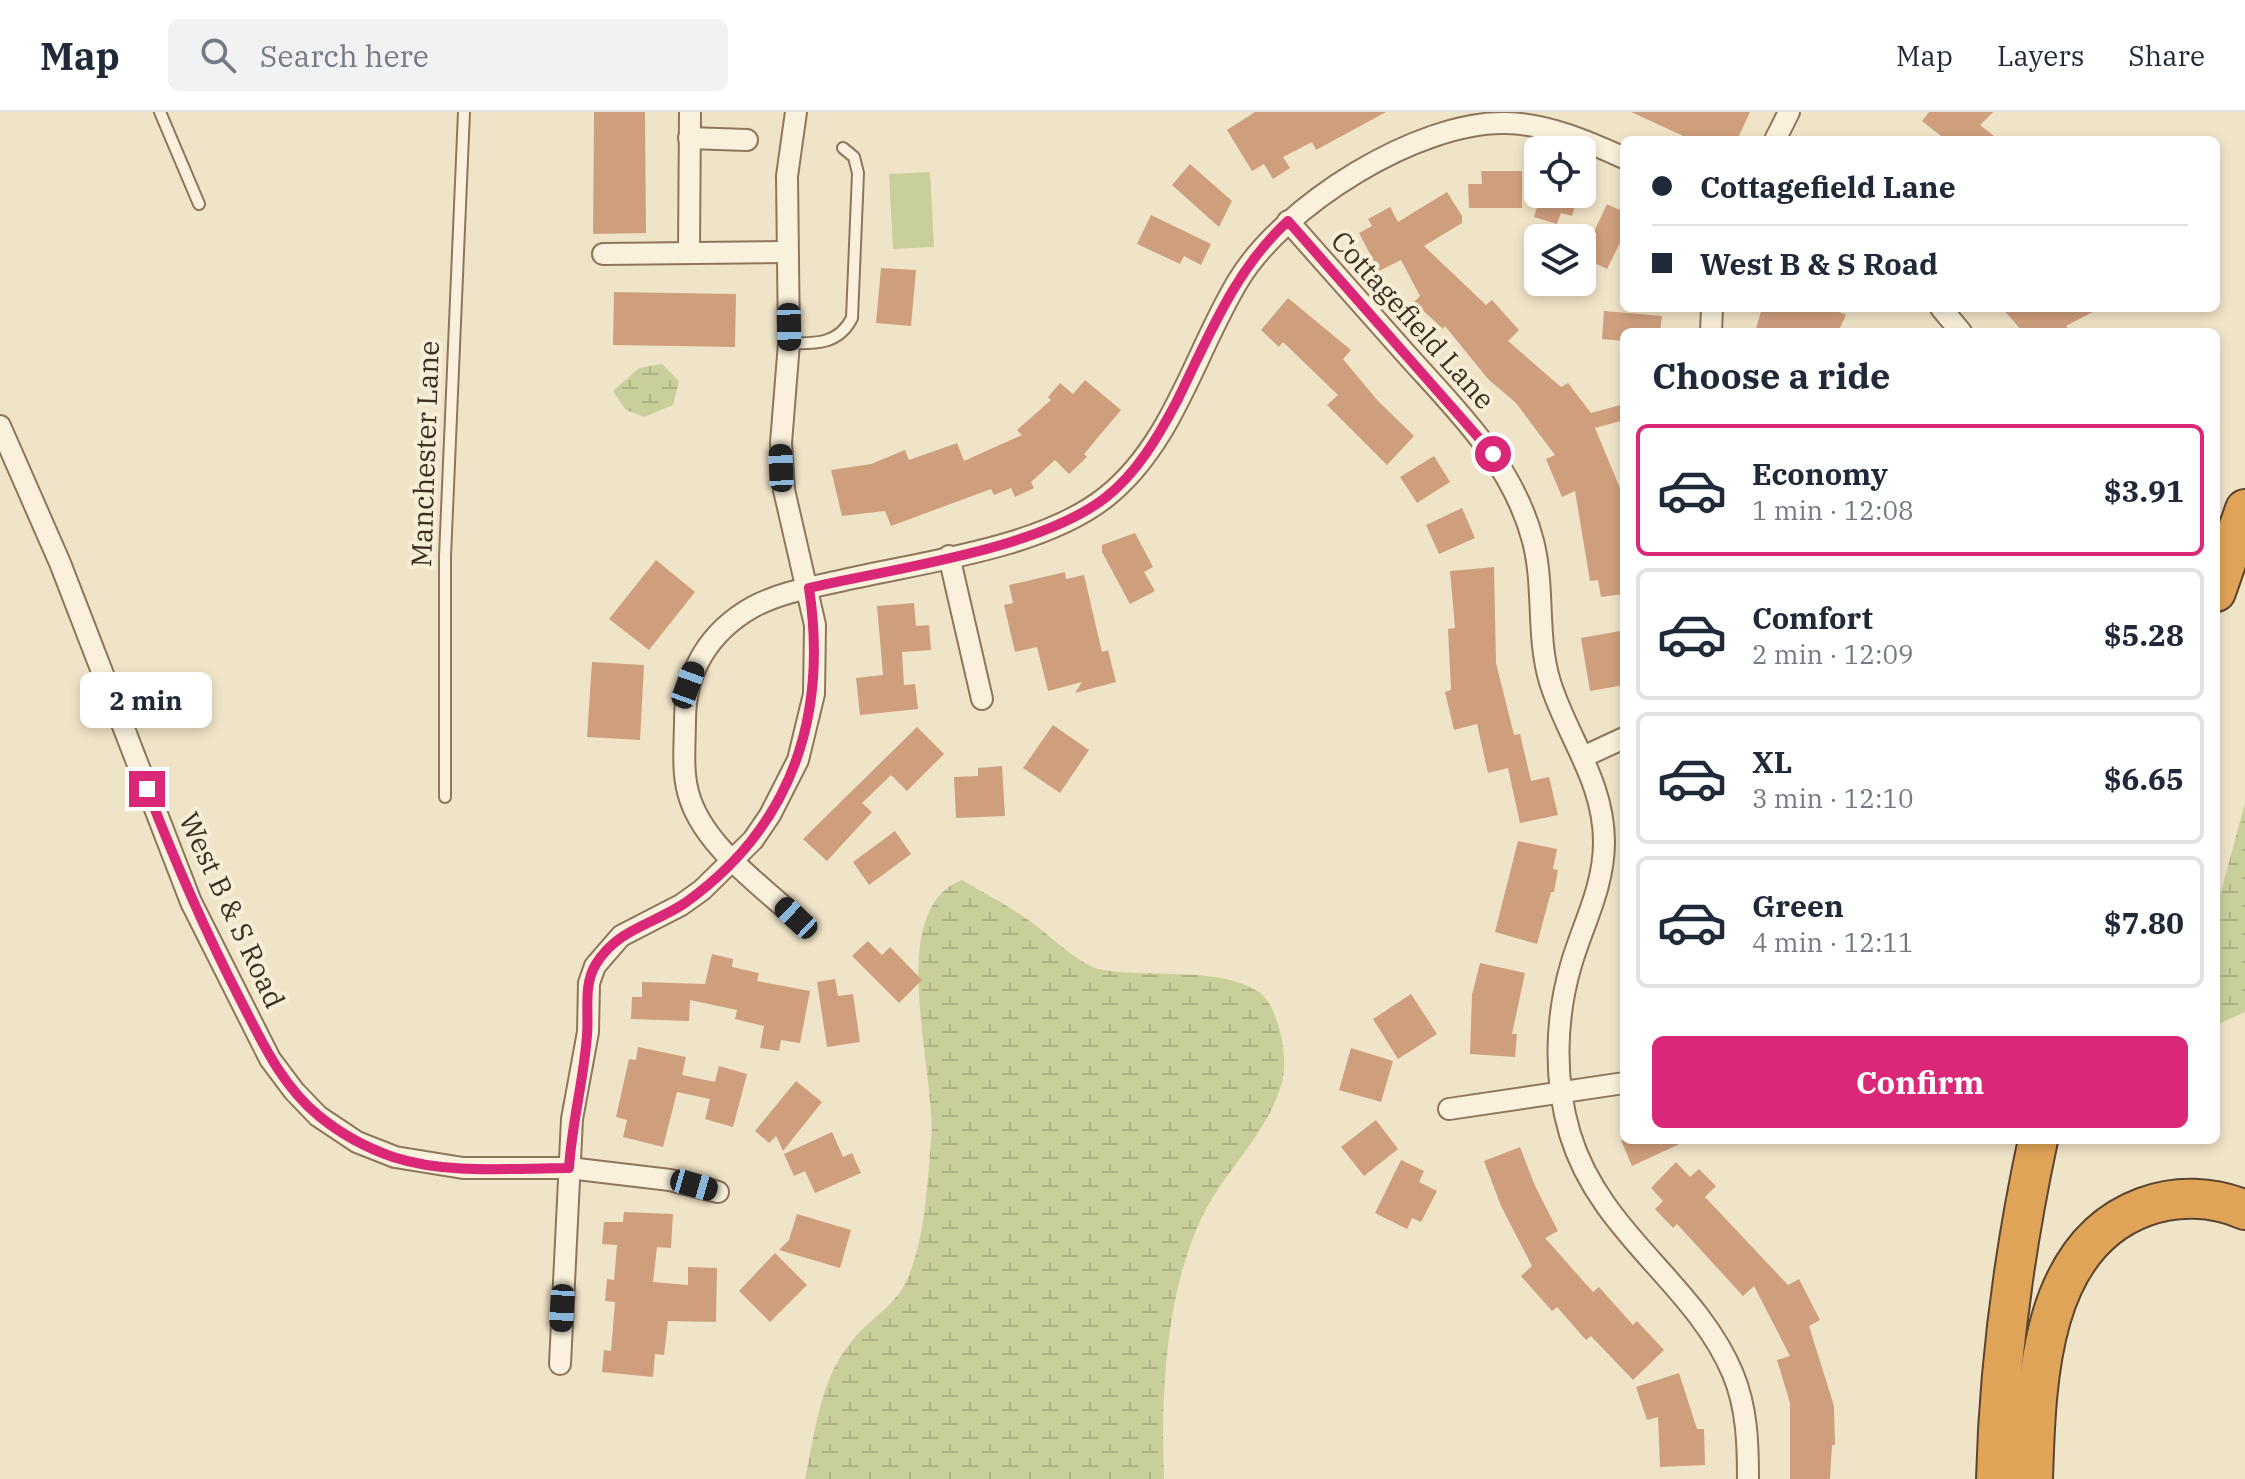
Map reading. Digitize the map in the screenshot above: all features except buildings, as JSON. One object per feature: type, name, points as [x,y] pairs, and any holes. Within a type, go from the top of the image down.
[{"type":"highway","points":[[2220,581],[2245,509]]},
{"type":"highway","points":[[1996,1479],[1998,1416],[2015,1258],[2037,1144]]},
{"type":"highway","points":[[2033,1479],[2036,1397],[2048,1327],[2070,1273],[2091,1246],[2109,1226],[2131,1212],[2157,1202],[2210,1199],[2245,1210]]},
{"type":"street","points":[[689,252],[690,112]]},
{"type":"street","points":[[560,1364],[572,1119],[588,1032],[589,983],[595,966],[621,936],[681,905],[734,860],[770,815],[798,760],[807,728],[816,660],[809,588],[781,468],[789,343],[787,176],[796,112]]},
{"type":"street","points":[[1777,136],[1789,112]]},
{"type":"street","points":[[796,918],[708,832],[694,812],[687,790],[685,704],[688,685],[702,654],[730,624],[753,608],[809,588],[949,556],[1055,527],[1085,513],[1130,476],[1164,426],[1243,273],[1268,239],[1288,221],[1391,155],[1425,138],[1477,126],[1532,125],[1585,141],[1620,156]]},
{"type":"street","points":[[689,138],[747,140]]},
{"type":"street","name":"Cottagefield Lane","points":[[1288,221],[1476,432],[1511,483],[1533,540],[1541,598],[1544,660],[1551,684],[1585,756],[1595,785],[1604,841],[1596,899],[1571,965],[1564,996],[1560,1029],[1561,1094],[1580,1162],[1609,1213],[1688,1305],[1722,1352],[1743,1404],[1748,1479]]},
{"type":"street","points":[[603,254],[786,252]]},
{"type":"street","points":[[1944,312],[1958,328]]},
{"type":"street","name":"West B & S Road","points":[[0,426],[60,563],[191,902],[270,1059],[294,1091],[318,1116],[357,1142],[395,1157],[463,1168],[569,1168],[670,1180],[718,1192]]},
{"type":"street","points":[[949,556],[982,699]]},
{"type":"street","points":[[1585,756],[1620,740]]},
{"type":"street","points":[[1449,1109],[1620,1084]]},
{"type":"lane","points":[[160,112],[199,204]]},
{"type":"lane","name":"Manchester Lane","points":[[445,797],[445,557],[464,112]]},
{"type":"lane","points":[[789,343],[818,344],[835,338],[846,331],[852,318],[858,173],[854,157],[843,148]]},
{"type":"green space","points":[[930,172],[934,247],[893,249],[889,174]]},
{"type":"green space","points":[[662,364],[679,381],[673,405],[644,417],[626,410],[613,391],[639,368]]},
{"type":"green space","points":[[2245,803],[2245,1012],[2220,1023],[2220,895]]},
{"type":"green space","points":[[962,880],[1032,922],[1090,966],[1117,972],[1223,978],[1259,992],[1277,1021],[1284,1072],[1276,1100],[1257,1135],[1211,1200],[1180,1279],[1165,1380],[1164,1479],[805,1479],[820,1407],[832,1373],[857,1335],[900,1292],[917,1251],[931,1141],[931,1112],[919,997],[919,959],[924,924],[938,897]]},
{"type":"route","points":[[147,789],[191,902],[270,1059],[318,1116],[357,1142],[395,1157],[429,1165],[569,1168],[572,1119],[588,1032],[589,983],[595,966],[621,936],[681,905],[734,860],[770,815],[798,760],[814,694],[815,625],[809,588],[1027,537],[1085,513],[1107,497],[1130,476],[1148,452],[1236,285],[1268,239],[1288,221],[1493,454]]}]
